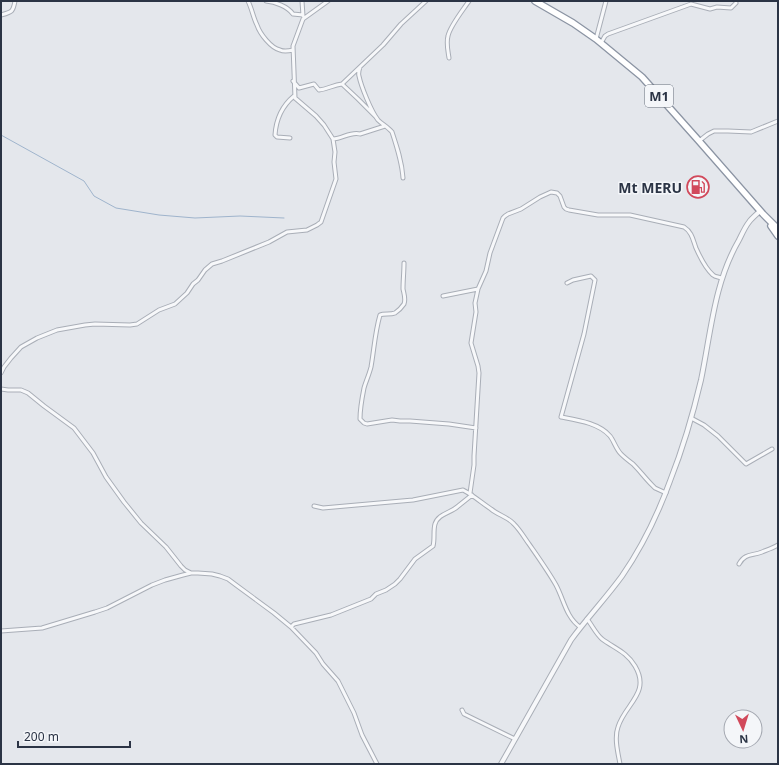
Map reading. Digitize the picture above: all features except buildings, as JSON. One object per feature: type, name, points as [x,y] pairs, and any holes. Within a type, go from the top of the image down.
[{"type":"highway","name":"M1","points":[[535,1],[573,23],[596,39],[645,81],[761,213],[778,236]]},
{"type":"highway","name":"M1","points":[[761,213],[778,229]]},
{"type":"street","points":[[1,15],[10,13],[13,10],[15,1]]},
{"type":"street","points":[[248,1],[257,26],[269,44],[279,50],[293,50]]},
{"type":"street","points":[[268,1],[290,9],[293,14],[303,17],[328,1]]},
{"type":"street","points":[[1,373],[4,367],[21,347],[37,338],[57,330],[85,325],[138,324],[159,310],[175,304],[187,293],[205,270],[212,264],[269,242],[287,232],[307,230],[321,222],[336,179],[334,162],[335,152],[333,140],[324,125],[294,96],[293,46],[303,17],[302,1]]},
{"type":"street","points":[[293,81],[300,88],[314,84],[319,90],[328,89],[335,85],[342,84],[383,45],[401,24],[426,1]]},
{"type":"street","points":[[449,58],[447,41],[448,35],[469,1]]},
{"type":"street","points":[[596,39],[606,1]]},
{"type":"street","points":[[601,43],[605,36],[611,33],[691,4],[710,9],[717,7],[731,8],[736,3]]},
{"type":"street","points":[[360,67],[359,76],[366,98],[378,119]]},
{"type":"street","points":[[342,84],[392,132],[398,151],[403,178]]},
{"type":"street","points":[[290,138],[277,137],[275,135],[278,119],[282,110],[294,96]]},
{"type":"street","points":[[699,141],[714,131],[751,132],[778,121]]},
{"type":"street","points":[[333,140],[343,136],[356,133],[360,134],[385,126]]},
{"type":"street","points":[[291,627],[294,624],[327,616],[371,599],[376,594],[392,586],[400,579],[415,559],[430,549],[438,519],[457,508],[471,494],[479,373],[471,343],[476,312],[475,303],[478,289],[485,275],[490,253],[505,216],[551,192],[560,196],[566,210],[598,215],[630,215],[684,227],[692,235],[700,258],[713,275],[722,278]]},
{"type":"street","points":[[501,764],[571,640],[580,627],[606,598],[623,574],[646,536],[666,493],[691,418],[701,380],[715,306],[727,262],[750,221],[761,213]]},
{"type":"street","points":[[404,263],[404,304],[394,313],[380,315],[368,378],[364,387],[360,419],[364,424],[392,420],[449,424],[476,428]]},
{"type":"street","points":[[567,283],[591,276],[595,280],[584,334],[561,417],[598,427],[606,432],[622,455],[655,488],[666,493]]},
{"type":"street","points":[[443,296],[478,289]]},
{"type":"street","points":[[1,389],[21,390],[28,393],[74,428],[93,453],[106,477],[127,507],[166,547],[181,566],[185,570],[192,573]]},
{"type":"street","points":[[691,418],[709,429],[746,464],[772,450]]},
{"type":"street","points":[[314,506],[323,508],[413,500],[463,490],[514,524],[552,578],[571,619],[580,627]]},
{"type":"street","points":[[739,564],[742,559],[747,556],[760,553],[778,545]]},
{"type":"street","points":[[1,631],[42,628],[88,615],[107,608],[152,585],[192,573],[220,576],[228,579],[274,613],[291,627],[316,653],[323,664],[338,681],[377,764]]},
{"type":"street","points":[[587,619],[600,637],[627,656],[636,667],[640,679],[638,693],[620,721],[617,731],[620,764]]},
{"type":"street","points":[[462,710],[464,714],[515,739]]},
{"type":"waterway","points":[[1,135],[84,181],[94,196],[116,208],[159,215],[195,218],[240,216],[284,218]]},
{"type":"place","name":"Mt MERU","points":[[698,187]]}]
